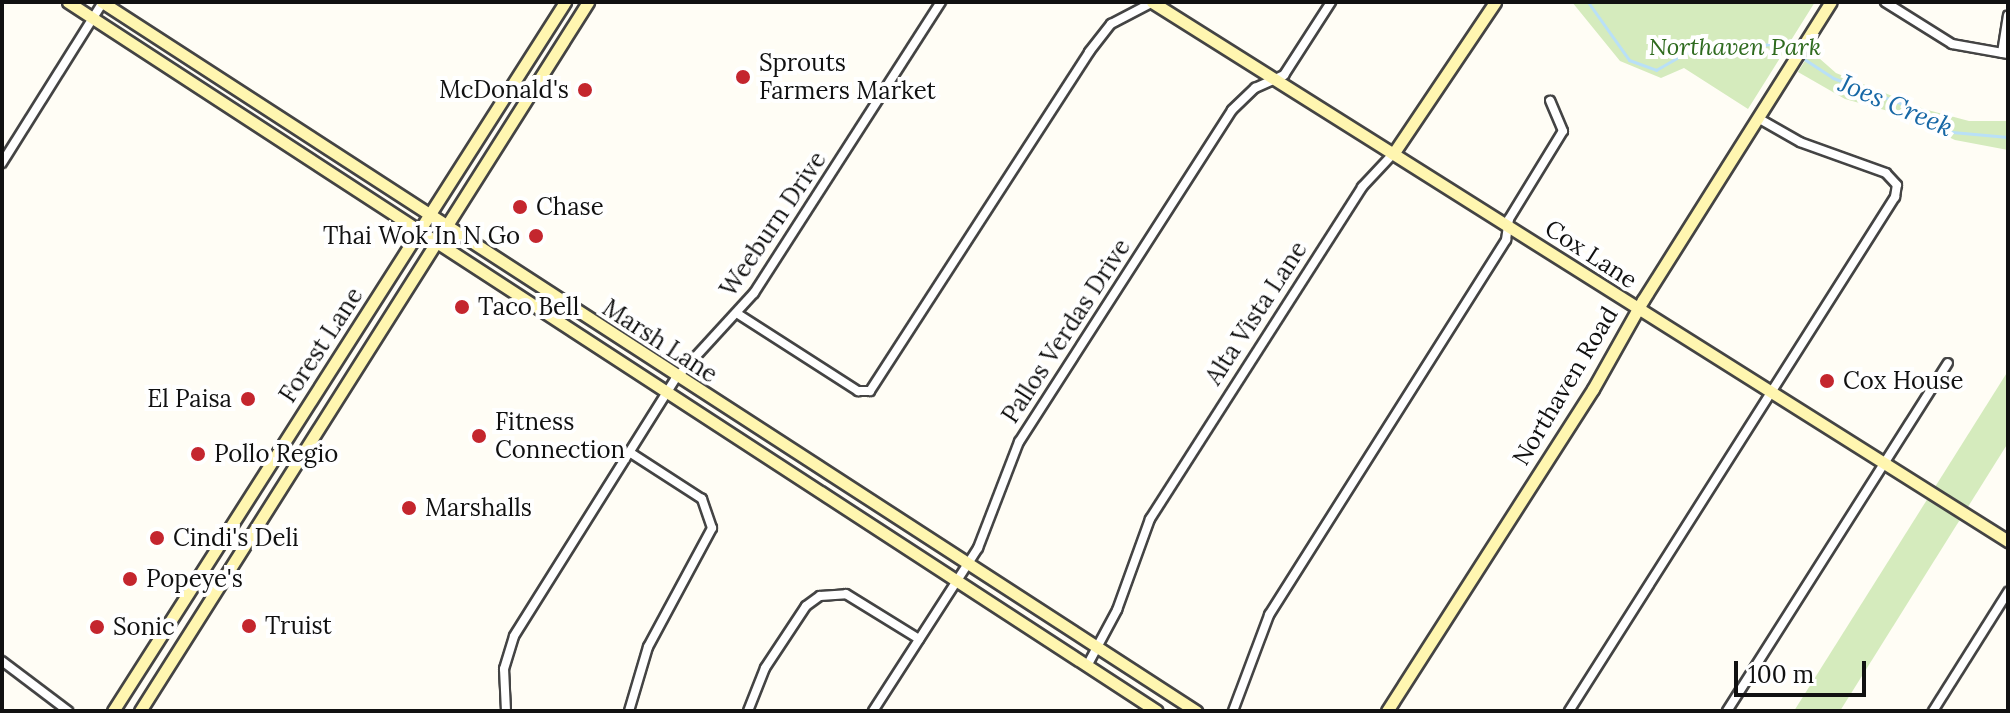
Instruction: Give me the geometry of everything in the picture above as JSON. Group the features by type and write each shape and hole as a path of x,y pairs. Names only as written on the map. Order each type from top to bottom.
{"main road":[{"name":"Marsh Lane","path":"68,2 667,395 1157,711"},
{"name":"Marsh Lane","path":"103,2 676,378 1196,711"},
{"name":"Forest Lane","path":"113,711 565,2"},
{"name":"Forest Lane","path":"140,711 588,2"},
{"name":"Cox Lane","path":"1152,2 2008,541"},
{"name":"Alta Vista Lane","path":"1393,154 1495,2"},
{"name":"Northaven Road","path":"1387,711 1593,389 1637,309 1831,2"},
{"path":"174,72 184,56"},
{"path":"513,84 529,95"},
{"path":"294,151 305,134"},
{"path":"549,317 557,300"},
{"path":"336,361 355,374"},
{"path":"234,521 254,533"},
{"path":"169,623 188,636"}],"street":[{"path":"2,163 103,2"},
{"name":"Weeburn Drive","path":"506,711 504,669 514,636 676,378 738,314 941,2"},
{"path":"738,314 858,391 870,391 1101,36 1123,15 1152,2"},
{"name":"Pallos Verdas Drive","path":"873,711 966,566 990,521 1019,442 1232,110 1255,88 1286,73 1331,2"},
{"path":"1885,2 1952,44 2005,54 2008,15"},
{"path":"1233,711 1269,615 1506,240 1508,227 1563,131 1550,101"},
{"path":"1569,711 1897,191 1886,173 1800,142 1758,118"},
{"name":"Alta Vista Lane","path":"1087,666 1150,519 1362,187 1393,154"},
{"path":"1727,711 1948,363"},
{"path":"629,711 648,647 703,553 712,528 702,499 631,453"},
{"path":"1933,711 2008,592"},
{"path":"748,711 765,668 806,606 820,596 846,594 919,639"},
{"path":"2,661 68,711"}],"green space":[{"name":"Northaven Park","path":"1572,2 1815,2 1748,109 1684,68 1661,78 1620,61"},
{"path":"1811,51 1836,73 1924,109 1969,121 2008,121 2008,150 1955,140 1899,114 1845,99 1798,72"},
{"path":"2008,371 2008,443 1840,711 1794,711"}],"waterway":[{"name":"Joes Creek","path":"1588,2 1629,60 1656,70 1685,53 1772,44 1794,54"},
{"name":"Joes Creek","path":"1801,57 1833,78 1916,109 1952,132 2008,137"}],"place":[{"name":"Sprouts Farmers Market","path":"743,77"},
{"name":"McDonald's","path":"585,90"},
{"name":"Chase","path":"520,207"},
{"name":"Thai Wok In N Go","path":"536,236"},
{"name":"Taco Bell","path":"462,307"},
{"name":"Cox House","path":"1827,381"},
{"name":"El Paisa","path":"248,399"},
{"name":"Fitness Connection","path":"479,436"},
{"name":"Pollo Regio","path":"198,454"},
{"name":"Marshalls","path":"409,508"},
{"name":"Cindi's Deli","path":"157,538"},
{"name":"Popeye's","path":"130,579"},
{"name":"Truist","path":"249,626"},
{"name":"Sonic","path":"97,627"}]}
